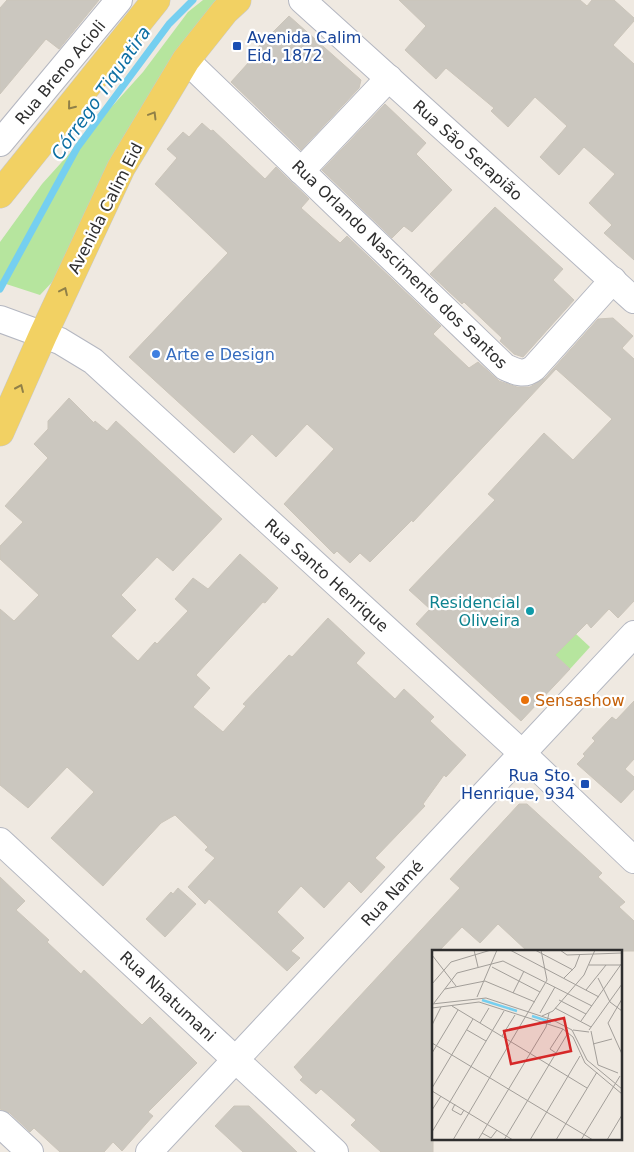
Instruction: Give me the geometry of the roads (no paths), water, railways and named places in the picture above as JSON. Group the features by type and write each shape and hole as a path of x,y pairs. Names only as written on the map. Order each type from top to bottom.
{"main road":[{"path":"0,194 156,0"},
{"name":"Avenida Calim Eid","path":"0,432 22,327 186,60 237,0"}],"street":[{"name":"Rua Breno Acioli","path":"0,143 119,0"},
{"name":"Rua São Serapião","path":"302,0 634,300"},
{"name":"Rua Orlando Nascimento dos Santos","path":"186,60 505,367 517,373 528,373 613,280"},
{"path":"301,171 389,78"},
{"name":"Rua Santo Henrique","path":"22,327 67,345 93,360 522,753 634,860"},
{"name":"Rua Namé","path":"149,1152 634,634"},
{"name":"Rua Nhatumani","path":"0,841 335,1152"},
{"path":"0,1124 30,1152"}],"waterway":[{"name":"Córrego Tiquatira","path":"0,289 77,148 169,24 193,0"}],"place":[{"name":"Avenida Calim Eid, 1872","path":"237,46"},
{"name":"Arte e Design","path":"156,354"},
{"name":"Residencial Oliveira","path":"530,611"},
{"name":"Sensashow","path":"525,700"},
{"name":"Rua Sto. Henrique, 934","path":"585,784"}]}
